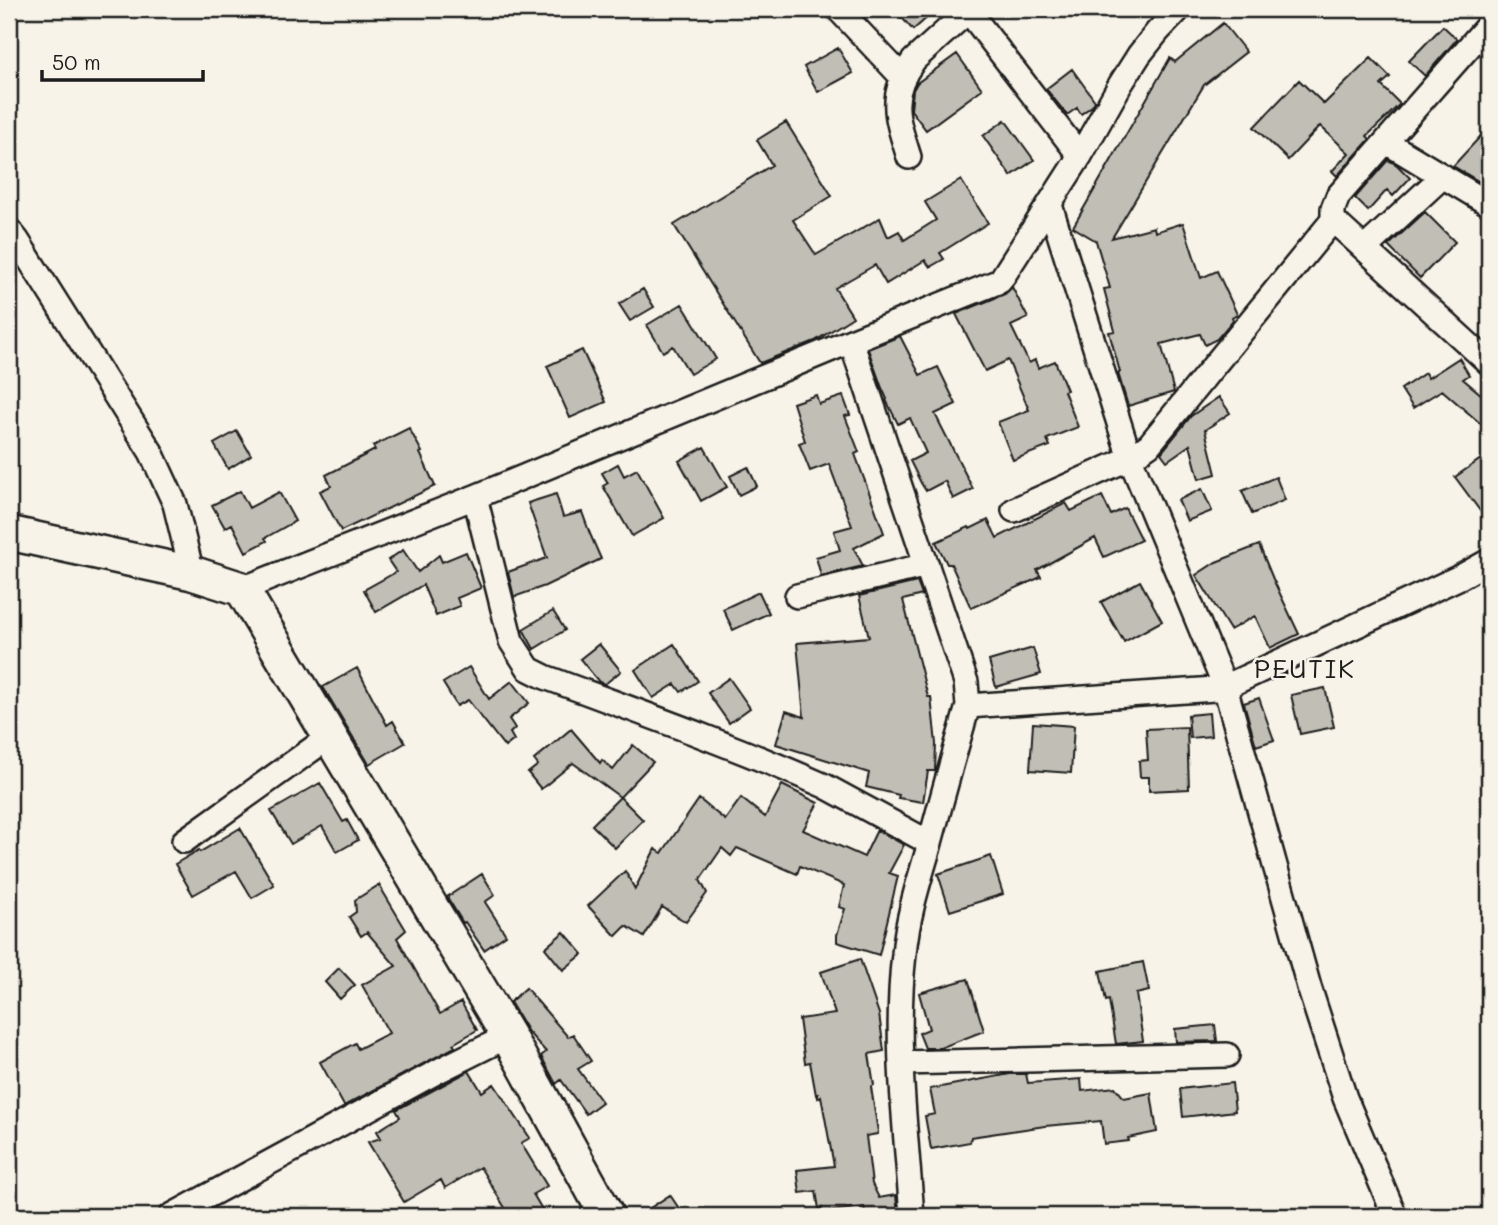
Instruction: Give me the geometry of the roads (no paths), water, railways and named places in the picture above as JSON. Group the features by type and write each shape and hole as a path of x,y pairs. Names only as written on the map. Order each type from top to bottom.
{"street":[{"path":"838,9 904,78"},
{"path":"9,533 192,573 242,589 474,497 1000,281 1080,156 1139,55 1179,9"},
{"path":"909,158 897,118 899,89 914,60 967,10 1080,156"},
{"path":"1014,510 1130,458 1149,445 1333,219 1338,195 1489,24"},
{"path":"1386,142 1489,204"},
{"path":"1365,248 1443,176"},
{"path":"1049,205 1130,458 1225,687 1309,987 1340,1086 1395,1216"},
{"path":"1333,219 1489,363"},
{"path":"9,230 151,452 175,504 192,573"},
{"path":"851,341 966,682 968,706 910,918 904,952 901,981 901,1063 912,1216"},
{"path":"474,497 511,642 529,669 809,779 930,843"},
{"path":"968,706 1225,687 1489,561"},
{"path":"797,596 927,565"},
{"path":"242,589 508,1036 607,1216"},
{"path":"184,841 330,737"},
{"path":"171,1216 508,1036"},
{"path":"901,1063 1227,1055"}],"district":[{"name":"PEUTIK","path":"1305,669"}]}
